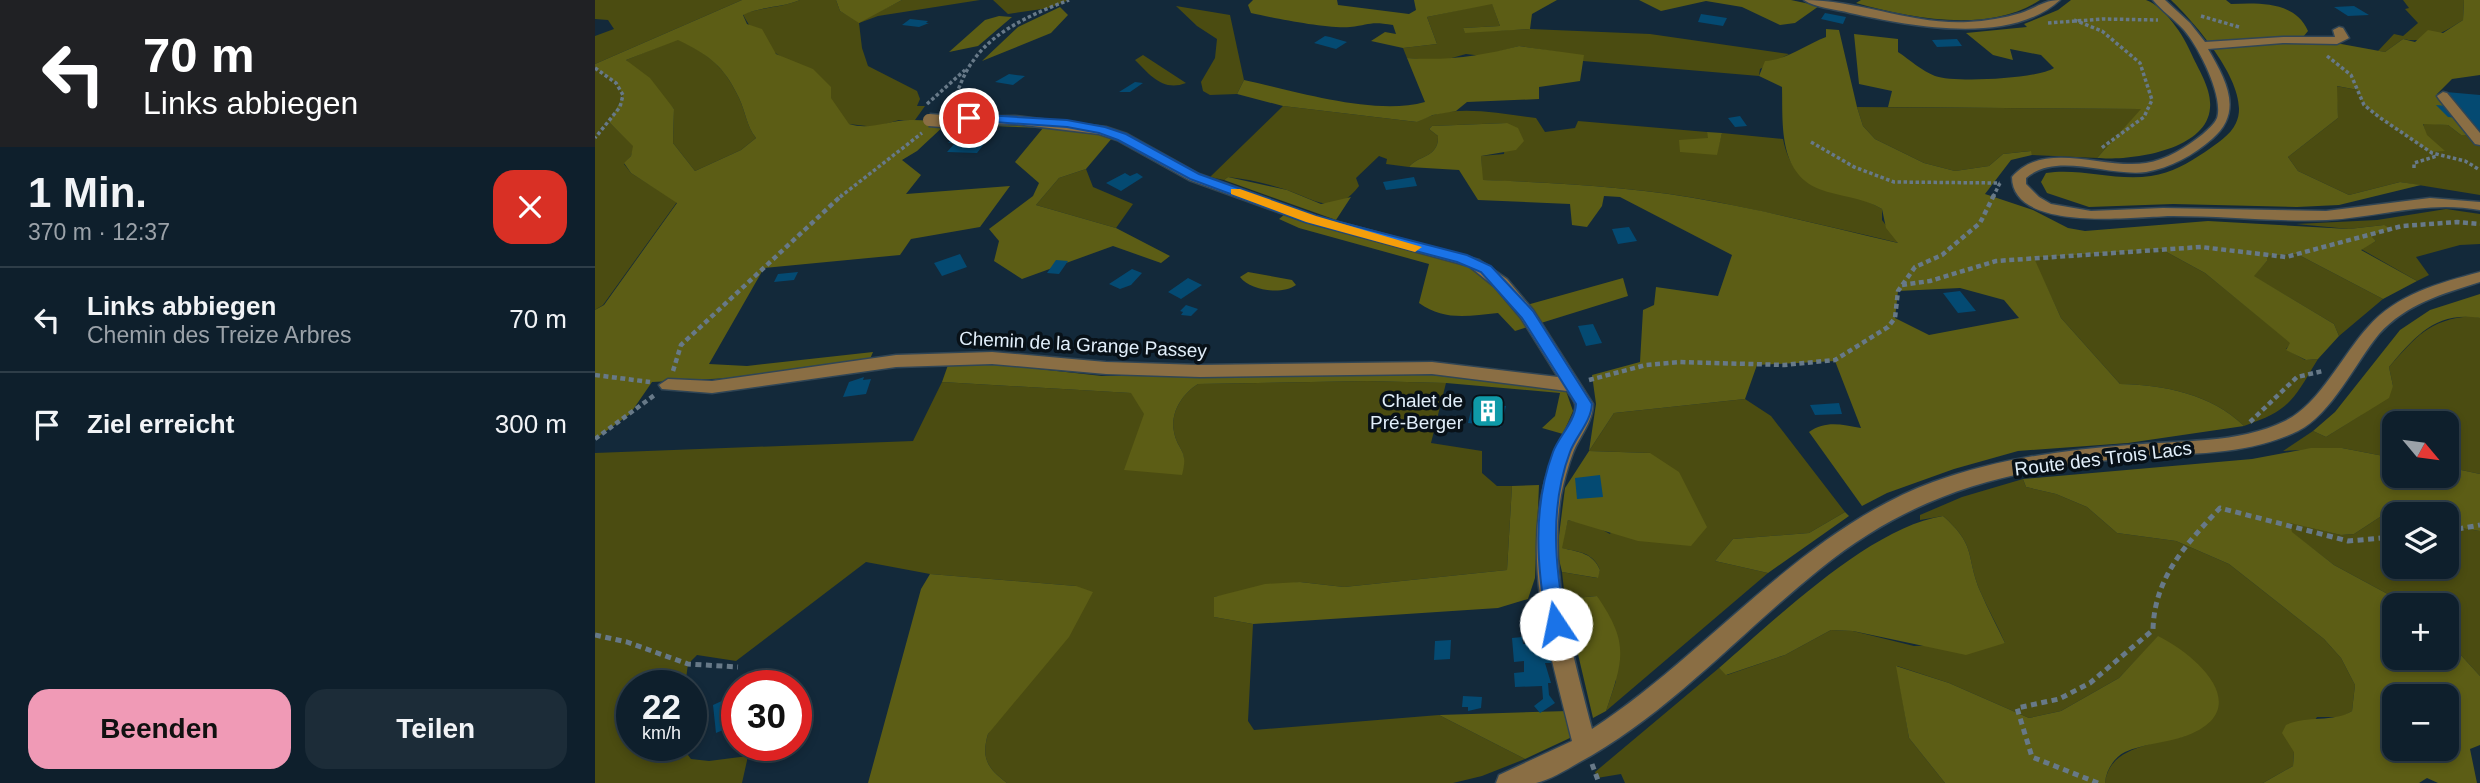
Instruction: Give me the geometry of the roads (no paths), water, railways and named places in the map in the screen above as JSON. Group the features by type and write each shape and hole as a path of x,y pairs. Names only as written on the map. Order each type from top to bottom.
{"street":[{"path":"1809,0 1913,22 1959,25 2015,19 2033,14 2055,0"},
{"path":"2160,1 2185,24 2201,46 2224,100 2224,117 2218,127 2180,154 2157,165 2123,169 2036,164 2021,173 2019,184 2042,205 2085,216 2158,212 2312,216 2440,201 2480,206"},
{"path":"2201,46 2283,40 2337,41 2343,38 2339,30"},
{"path":"2443,96 2480,141"},
{"path":"936,120 1015,120 1101,130 1130,141 1194,177 1311,219 1474,263 1501,283 1527,314 1580,395 1584,412 1562,451 1551,489 1547,525 1548,578 1585,747"},
{"name":"Route des Trois Lacs","path":"1508,783 1585,747 1671,683 1792,579 1869,523 1900,505 1948,486 2014,467 2050,461 2237,443 2273,435 2294,425 2314,409 2374,330 2397,309 2427,293 2480,277"},
{"name":"Chemin de la Grange Passey","path":"668,385 712,387 896,361 992,358 1106,368 1173,370 1433,368 1571,385"}],"place":[{"name":"Chalet de Pré-Berger","path":"1488,411"}]}
